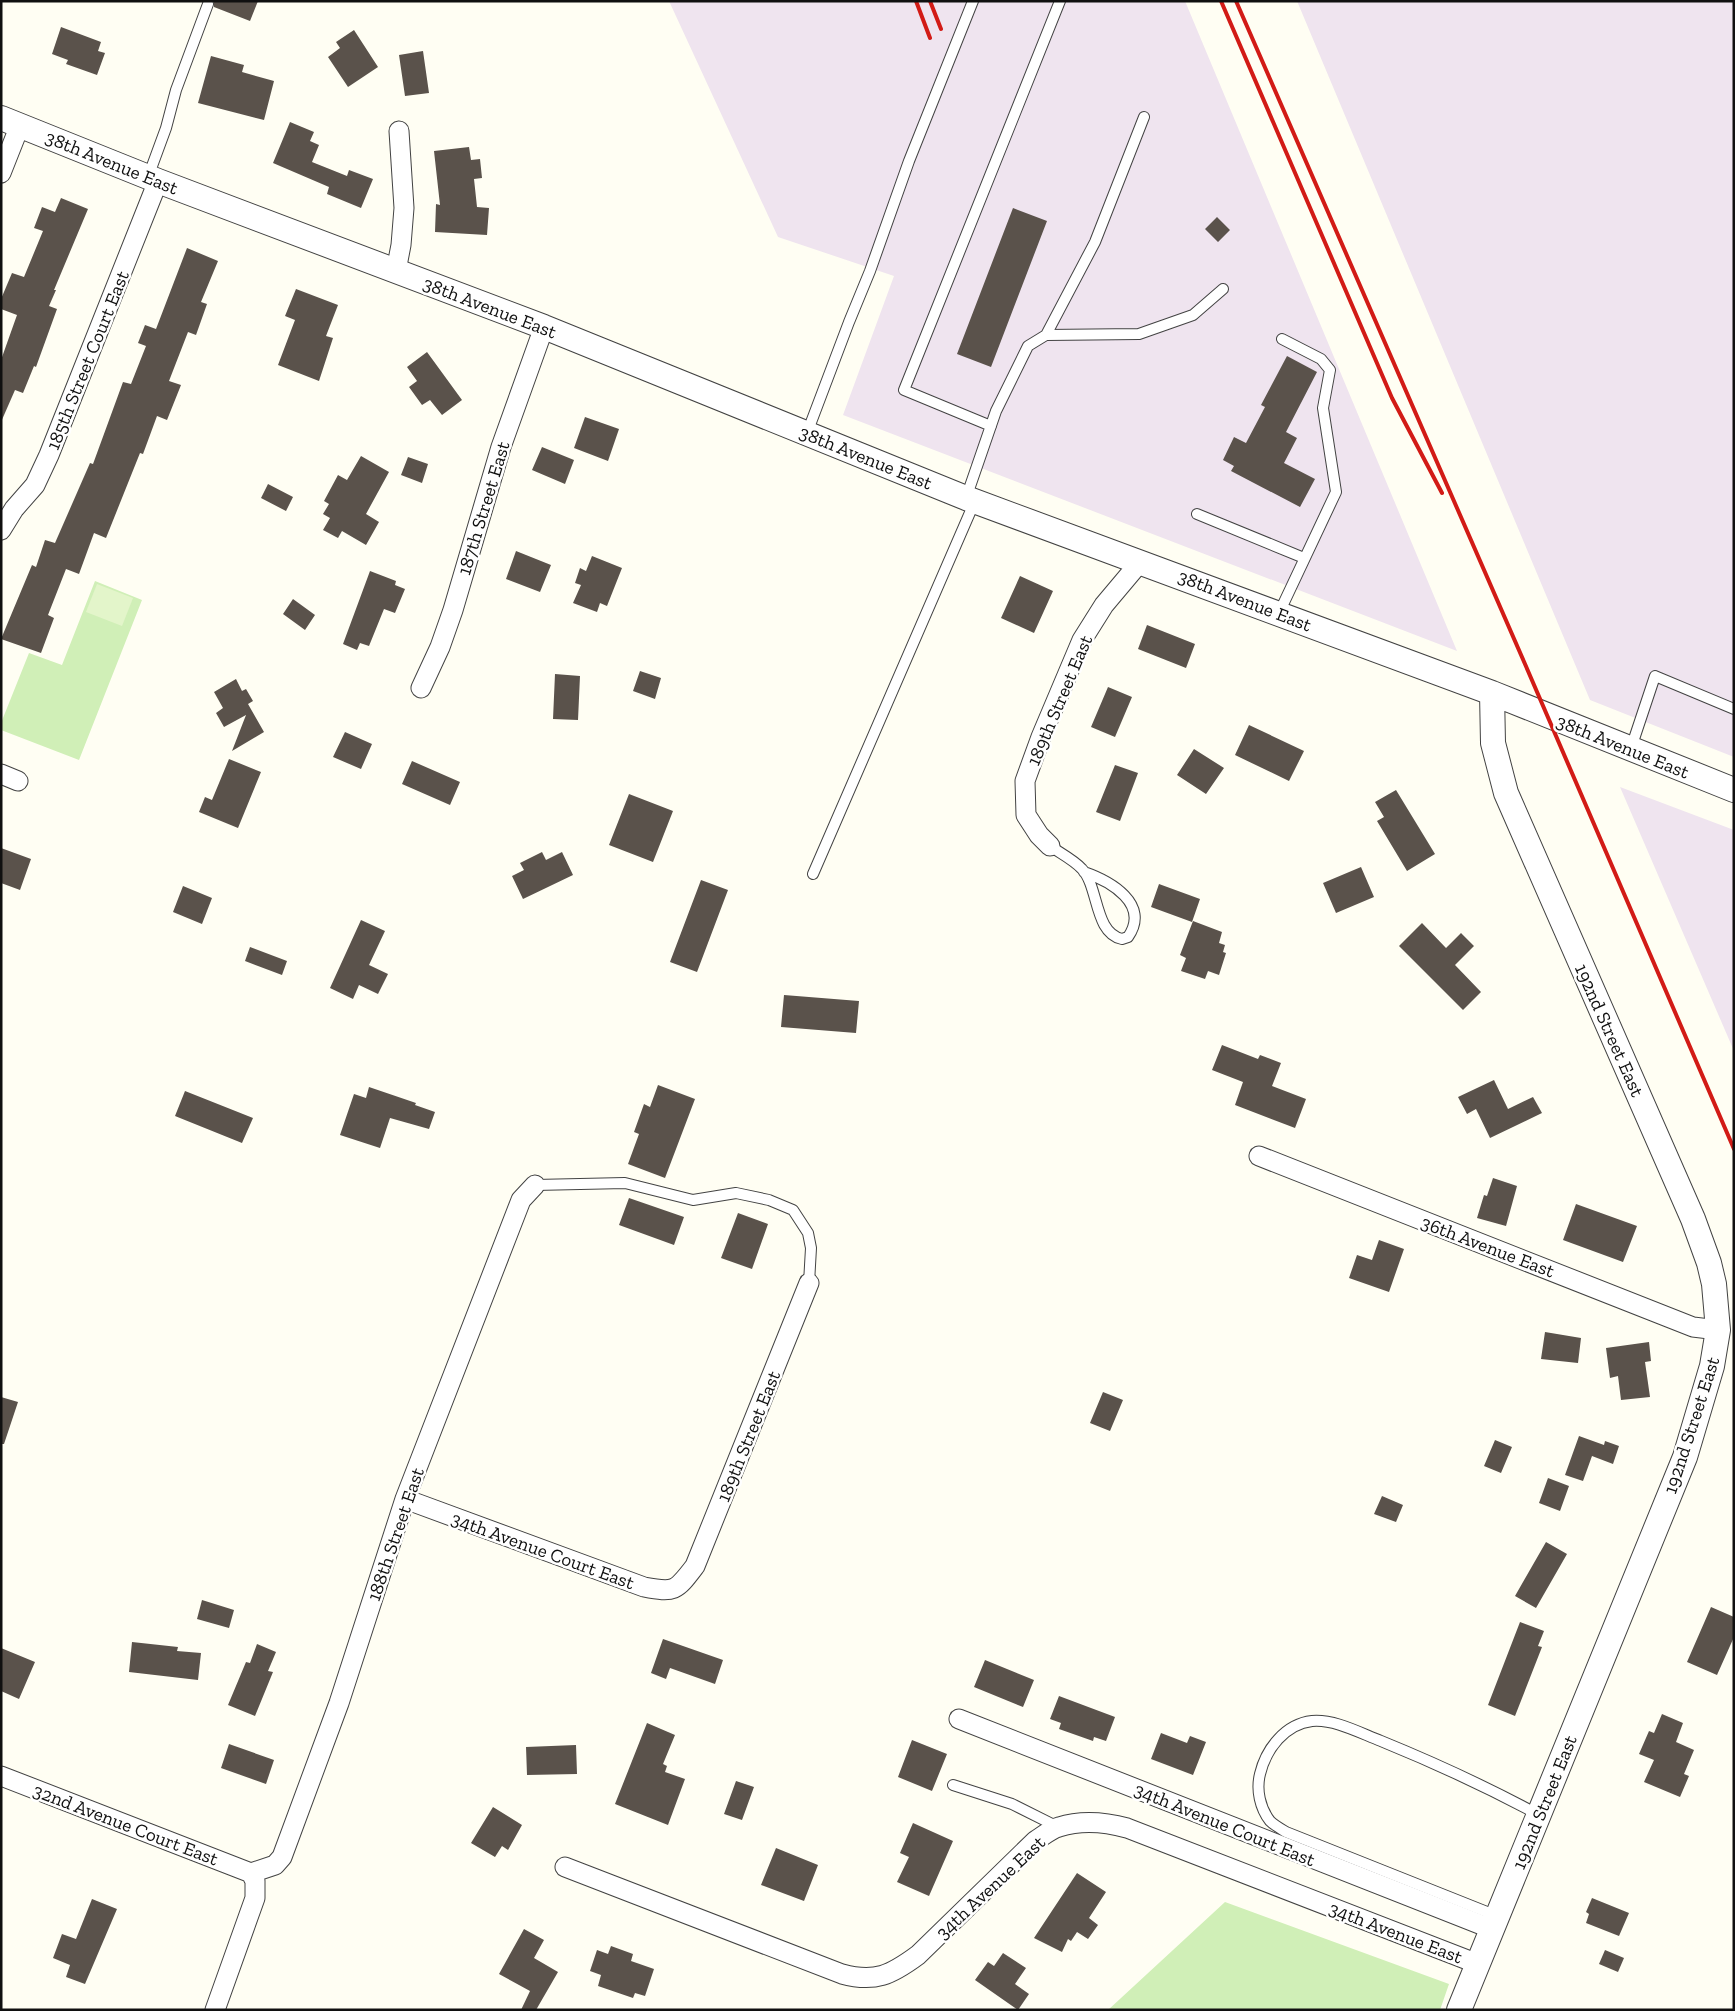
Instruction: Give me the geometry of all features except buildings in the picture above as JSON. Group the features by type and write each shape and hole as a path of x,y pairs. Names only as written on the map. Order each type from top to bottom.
{"street":[{"name":"38th Avenue East","path":"11,121 153,179 544,327 971,499 1141,561 1492,694 1734,790"},
{"path":"1,173 11,121"},
{"path":"396,271 401,245 404,208 399,131"},
{"name":"185th Street Court East","path":"1,530 14,509 35,485 49,455 153,179"},
{"name":"187th Street East","path":"421,688 440,647 453,610 501,447 544,327"},
{"name":"189th Street East","path":"1050,846 1039,835 1026,815 1025,782 1041,737 1082,640 1104,605 1141,561"},
{"name":"192nd Street East","path":"1460,2010 1685,1457 1707,1385 1718,1330 1714,1284 1693,1219 1506,793 1493,743 1492,694"},
{"name":"36th Avenue East","path":"1259,1156 1693,1327 1718,1330"},
{"name":"188th Street East","path":"252,1873 275,1865 282,1857 339,1703 405,1499 521,1200 535,1185"},
{"name":"189th Street East","path":"681,1585 695,1566 809,1283"},
{"name":"34th Avenue Court East","path":"405,1499 644,1587 669,1590 681,1585"},
{"name":"34th Avenue Court East","path":"959,1719 1495,1923"},
{"name":"32nd Avenue Court East","path":"1,1776 252,1873"},
{"name":"34th Avenue East","path":"565,1867 842,1974 858,1978 872,1978 896,1970 918,1955 1035,1841 1058,1827 1085,1823 1110,1824 1127,1828 1478,1964"},
{"path":"215,2010 255,1898 255,1881 252,1873"}],"lane":[{"path":"806,433 870,271 909,161 973,1"},
{"path":"991,426 904,390 1060,1"},
{"path":"153,179 176,90 208,4"},
{"path":"812,874 971,499 991,426 1028,346 1046,335 1095,242 1144,117"},
{"path":"1046,335 1139,334 1193,314 1223,289"},
{"path":"1279,613 1336,492 1323,408 1330,370 1321,359 1282,339"},
{"path":"1197,514 1304,558"},
{"path":"1630,749 1655,676 1734,709"},
{"path":"1050,846 1084,872 1100,877 1127,897 1132,904 1134,914 1134,925 1128,937 1117,938 1104,924 1084,872"},
{"path":"535,1185 625,1183 692,1200 736,1194 769,1200 793,1210 808,1233 811,1248 809,1283"},
{"path":"1495,1923 1286,1832 1271,1822 1263,1808 1259,1787 1263,1763 1273,1746 1285,1732 1307,1722 1330,1723 1348,1728 1446,1768 1539,1815"},
{"path":"954,1785 1012,1804 1058,1827"}],"shaded area":[{"path":"669,1 1185,1 1457,651 843,415 894,276 778,237"},
{"path":"1297,1 1734,1 1734,757 1590,700"},
{"path":"1620,787 1734,830 1734,1051"}],"green space":[{"path":"95,581 142,600 79,760 1,730 1,723 29,653 62,665"},
{"path":"97,584 133,598 122,626 86,612"},
{"path":"1225,1902 1449,1984 1440,2010 1108,2010"}],"railway":[{"path":"916,1 930,38"},
{"path":"930,1 941,29"},
{"path":"1221,1 1392,398 1442,493"},
{"path":"1236,1 1734,1149"}]}
